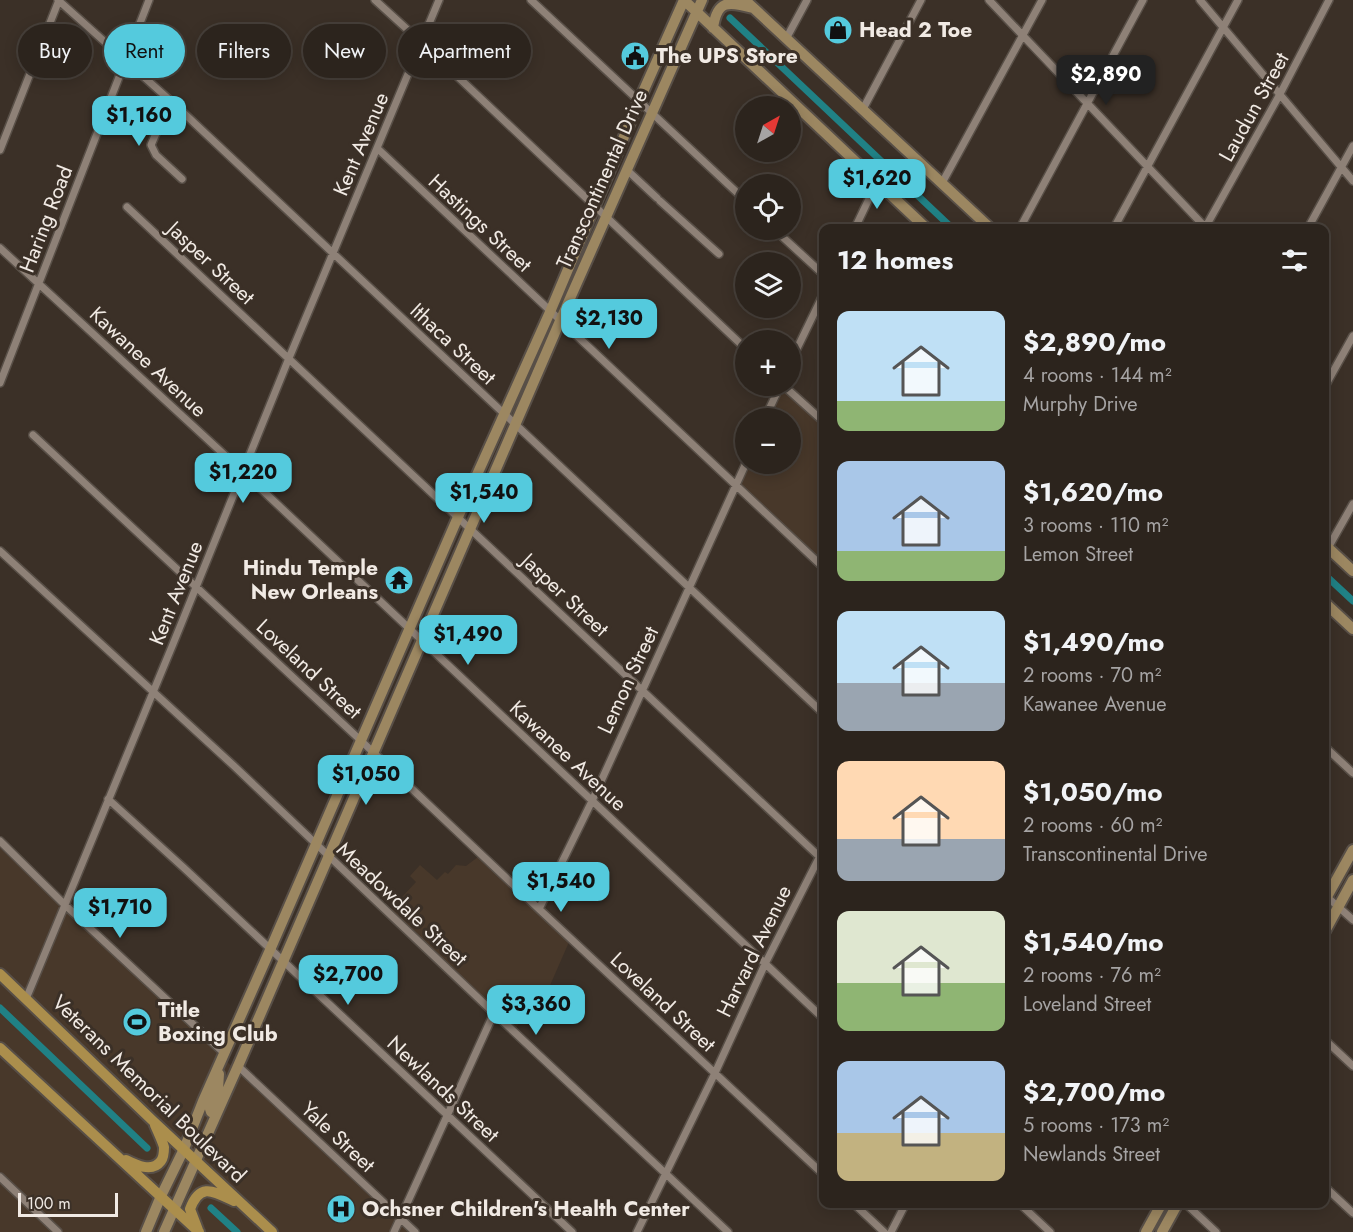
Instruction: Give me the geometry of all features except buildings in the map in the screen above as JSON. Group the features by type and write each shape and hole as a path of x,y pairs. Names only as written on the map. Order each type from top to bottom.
{"main road":[{"name":"Veterans Memorial Boulevard","path":"0,974 272,1232"},
{"path":"0,983 26,999"},
{"path":"2,1054 199,1232"},
{"path":"115,1155 138,1166 151,1168 156,1166 164,1153 153,1121"},
{"path":"199,1232 190,1209 194,1199 200,1193 215,1192 242,1204"}],"street":[{"name":"Ithaca Street","path":"58,0 104,42"},
{"path":"0,150 58,0"},
{"name":"Haring Road","path":"140,24 149,0"},
{"path":"375,0 401,24"},
{"name":"Kent Avenue","path":"429,24 439,0"},
{"path":"531,0 735,191"},
{"path":"684,0 922,224"},
{"name":"Transcontinental Drive","path":"146,1232 550,312 684,0"},
{"name":"Transcontinental Drive","path":"164,1232 702,0"},
{"path":"787,37 807,0"},
{"path":"864,109 921,0"},
{"path":"989,0 1201,224"},
{"path":"942,183 1042,0"},
{"path":"1022,224 1143,0"},
{"path":"1200,0 1353,180"},
{"path":"1116,224 1238,0"},
{"name":"Laudun Street","path":"1207,224 1280,94 1329,0"},
{"path":"713,27 719,6 726,3 750,4 986,224"},
{"path":"656,63 655,83 663,88"},
{"name":"Haring Road","path":"0,383 118,78"},
{"name":"Ithaca Street","path":"144,78 819,709"},
{"name":"Kent Avenue","path":"26,999 407,78"},
{"path":"459,78 735,339"},
{"path":"173,103 151,145 156,154 182,179"},
{"path":"1310,224 1353,146"},
{"name":"Hastings Street","path":"378,149 819,563"},
{"path":"627,170 718,254"},
{"path":"857,224 877,182"},
{"name":"Jasper Street","path":"127,207 819,857"},
{"path":"787,240 819,270"},
{"name":"Kawanee Avenue","path":"0,248 243,472 819,1014"},
{"path":"801,340 819,303"},
{"path":"1329,379 1353,336"},
{"path":"794,396 819,418"},
{"name":"Loveland Street","path":"33,435 819,1170"},
{"name":"Lemon Street","path":"539,909 592,801 741,474"},
{"path":"1329,541 1353,504"},
{"path":"1329,549 1353,571"},
{"name":"Meadowdale Street","path":"0,551 234,766 728,1232"},
{"path":"1329,607 1353,629"},
{"path":"1329,751 1353,773"},
{"name":"Newlands Street","path":"108,799 572,1232"},
{"path":"0,841 224,1053"},
{"path":"1329,891 1353,850"},
{"name":"Harvard Avenue","path":"637,1232 715,1073 765,964 819,863"},
{"path":"1329,924 1353,880"},
{"path":"1329,901 1353,920"},
{"path":"394,1232 494,1013"},
{"path":"1329,1044 1353,1066"},
{"path":"216,1115 210,1109 218,1089 220,1065"},
{"name":"Yale Street","path":"238,1065 415,1232"},
{"path":"0,1177 58,1232"},
{"path":"1329,1191 1353,1213"},
{"path":"858,1208 884,1232"},
{"path":"891,1232 903,1208"},
{"path":"1024,1208 1050,1232"},
{"path":"1146,1232 1159,1208"},
{"path":"1162,1232 1175,1208"},
{"path":"1190,1208 1216,1232"}],"shaded area":[{"path":"778,396 790,396 819,423 819,559 739,483 743,474 801,474 801,408 773,408"},
{"path":"0,848 408,1232 0,1232"},
{"path":"478,857 569,942 548,990 554,997 548,1010 528,1002 516,1029 390,910 416,882 410,876 420,865 437,880 445,872 448,874 456,865 466,866"}],"waterway":[{"path":"730,18 948,224"},
{"path":"1329,579 1353,601"},
{"path":"0,1008 147,1148"},
{"path":"211,1208 237,1232"}],"place":[{"name":"Head 2 Toe","path":"838,30"},
{"name":"The UPS Store","path":"635,56"},
{"name":"Hindu Temple New Orleans","path":"399,580"},
{"name":"Title Boxing Club","path":"137,1022"},
{"name":"Ochsner Children's Health Center","path":"341,1209"}]}
